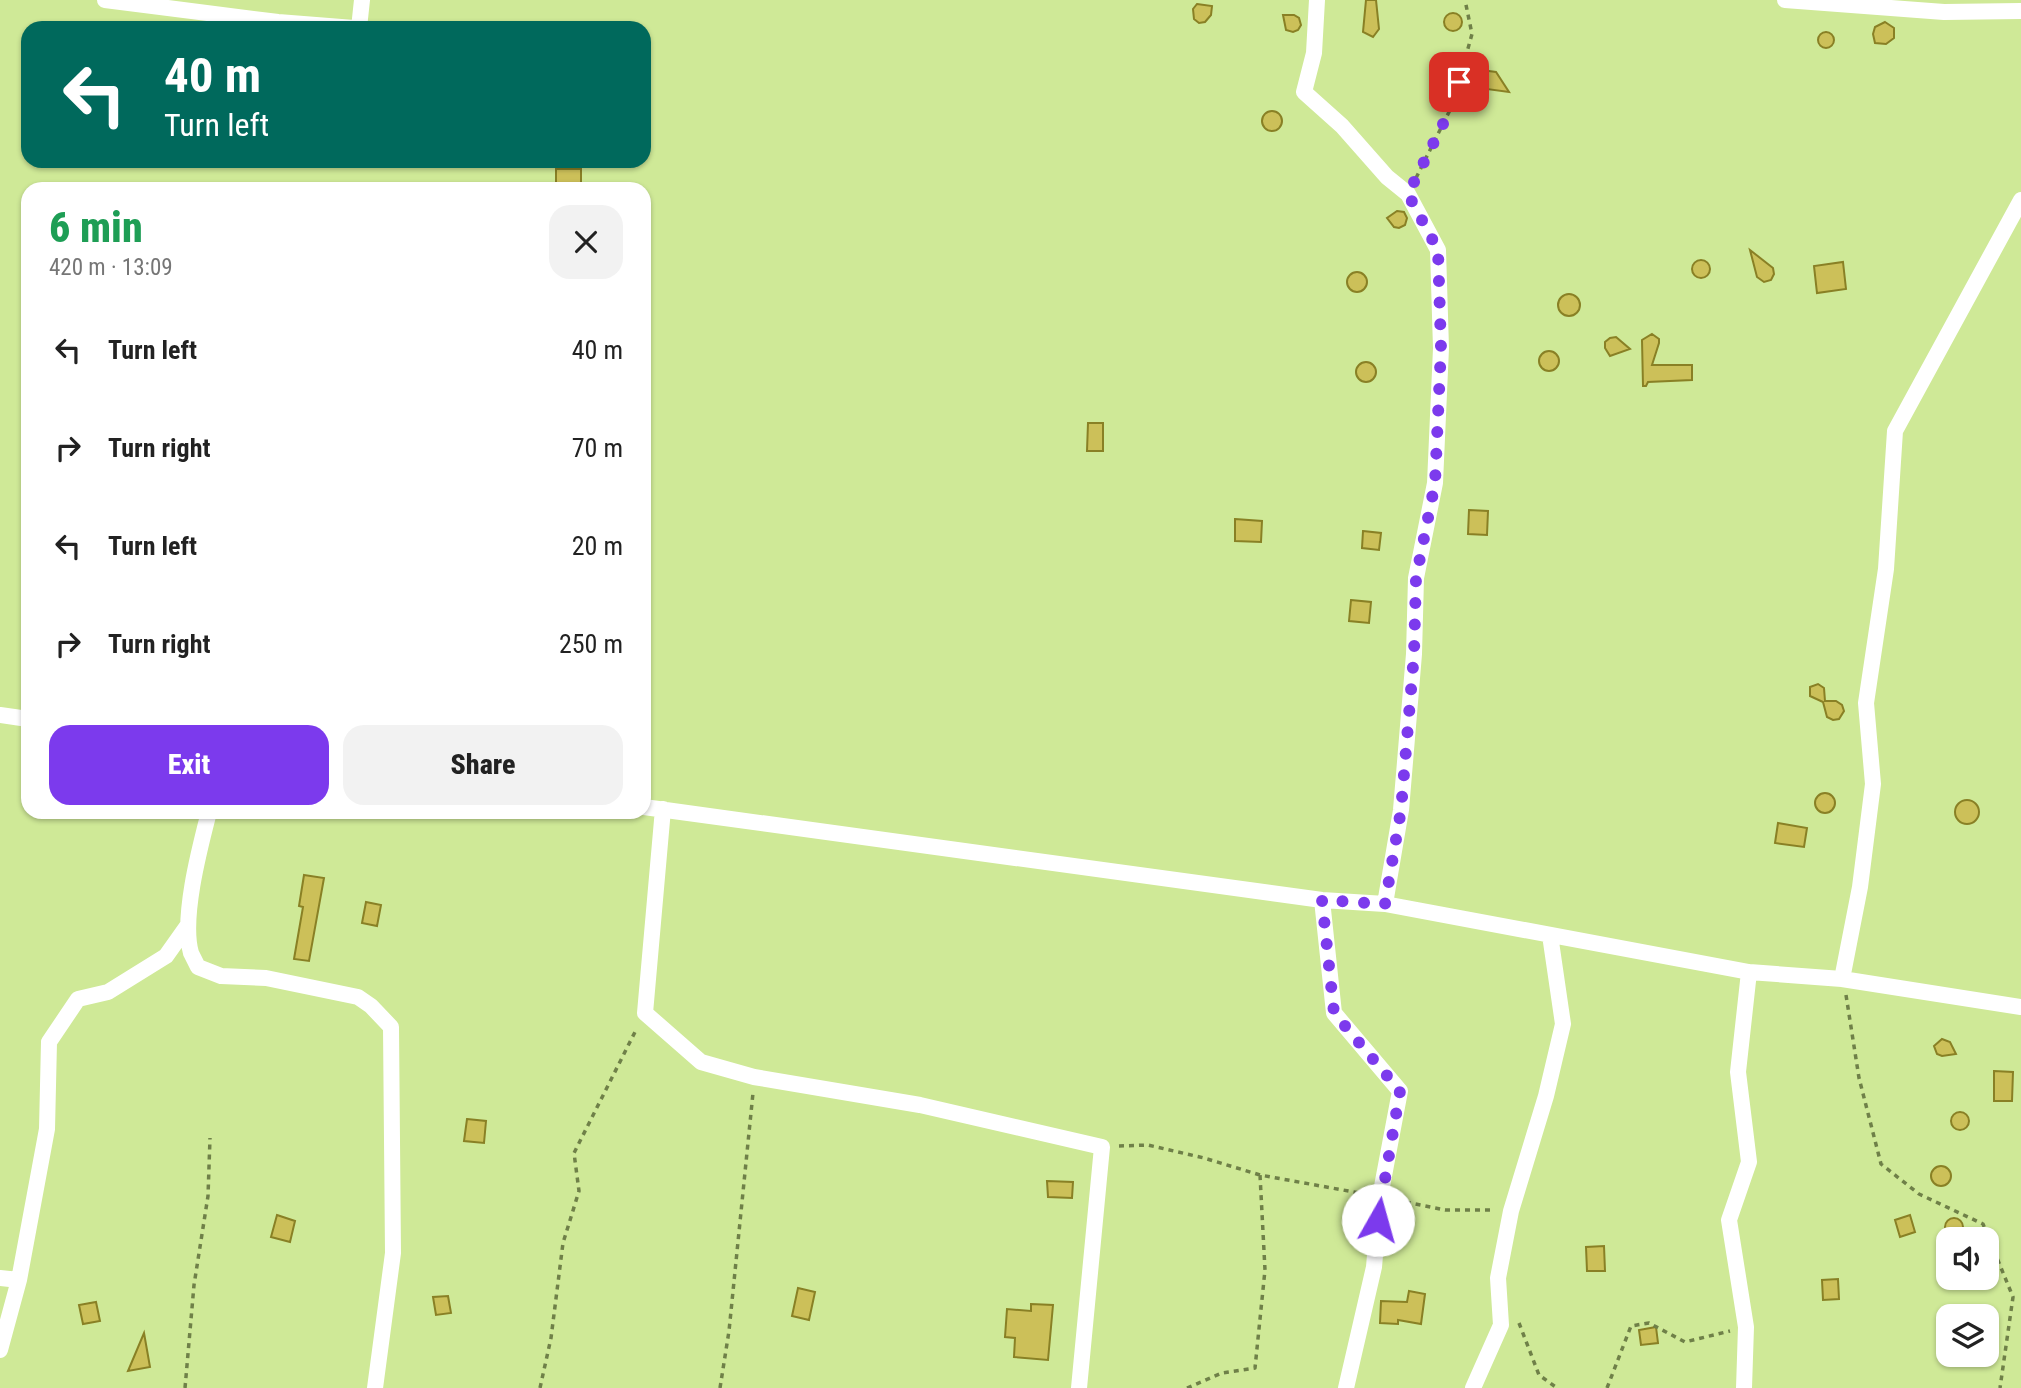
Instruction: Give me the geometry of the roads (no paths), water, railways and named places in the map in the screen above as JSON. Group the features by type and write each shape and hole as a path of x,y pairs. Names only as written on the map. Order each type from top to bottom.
{"street":[{"path":"105,0 270,21"},
{"path":"358,21 362,0"},
{"path":"1317,0 1314,53 1304,92 1342,126 1387,177 1408,194 1438,250 1441,348 1435,483 1416,578 1414,654 1401,810 1385,904"},
{"path":"1785,0 1944,12 2021,11"},
{"path":"1842,979 1860,887 1872,784 1866,703 1886,569 1895,431 2021,200"},
{"path":"0,715 21,718"},
{"path":"651,808 1322,900 1385,904 1749,972 1842,979 2021,1007"},
{"path":"663,809 645,1013 701,1062 754,1076 920,1105 1102,1147 1079,1388"},
{"path":"207,819 198,856 188,925 191,952 198,967 221,976 266,978 358,997 391,1027 393,1253 375,1388"},
{"path":"1322,900 1334,1013 1400,1091 1380,1197 1374,1267 1346,1388"},
{"path":"0,1350 19,1280 47,1129 49,1042 78,999 108,992 166,956 188,925"},
{"path":"1473,1388 1501,1325 1498,1278 1511,1211 1546,1096 1563,1024 1550,935"},
{"path":"1744,1388 1745,1327 1729,1220 1749,1162 1738,1072 1749,972"},
{"path":"0,1278 19,1280"}]}
